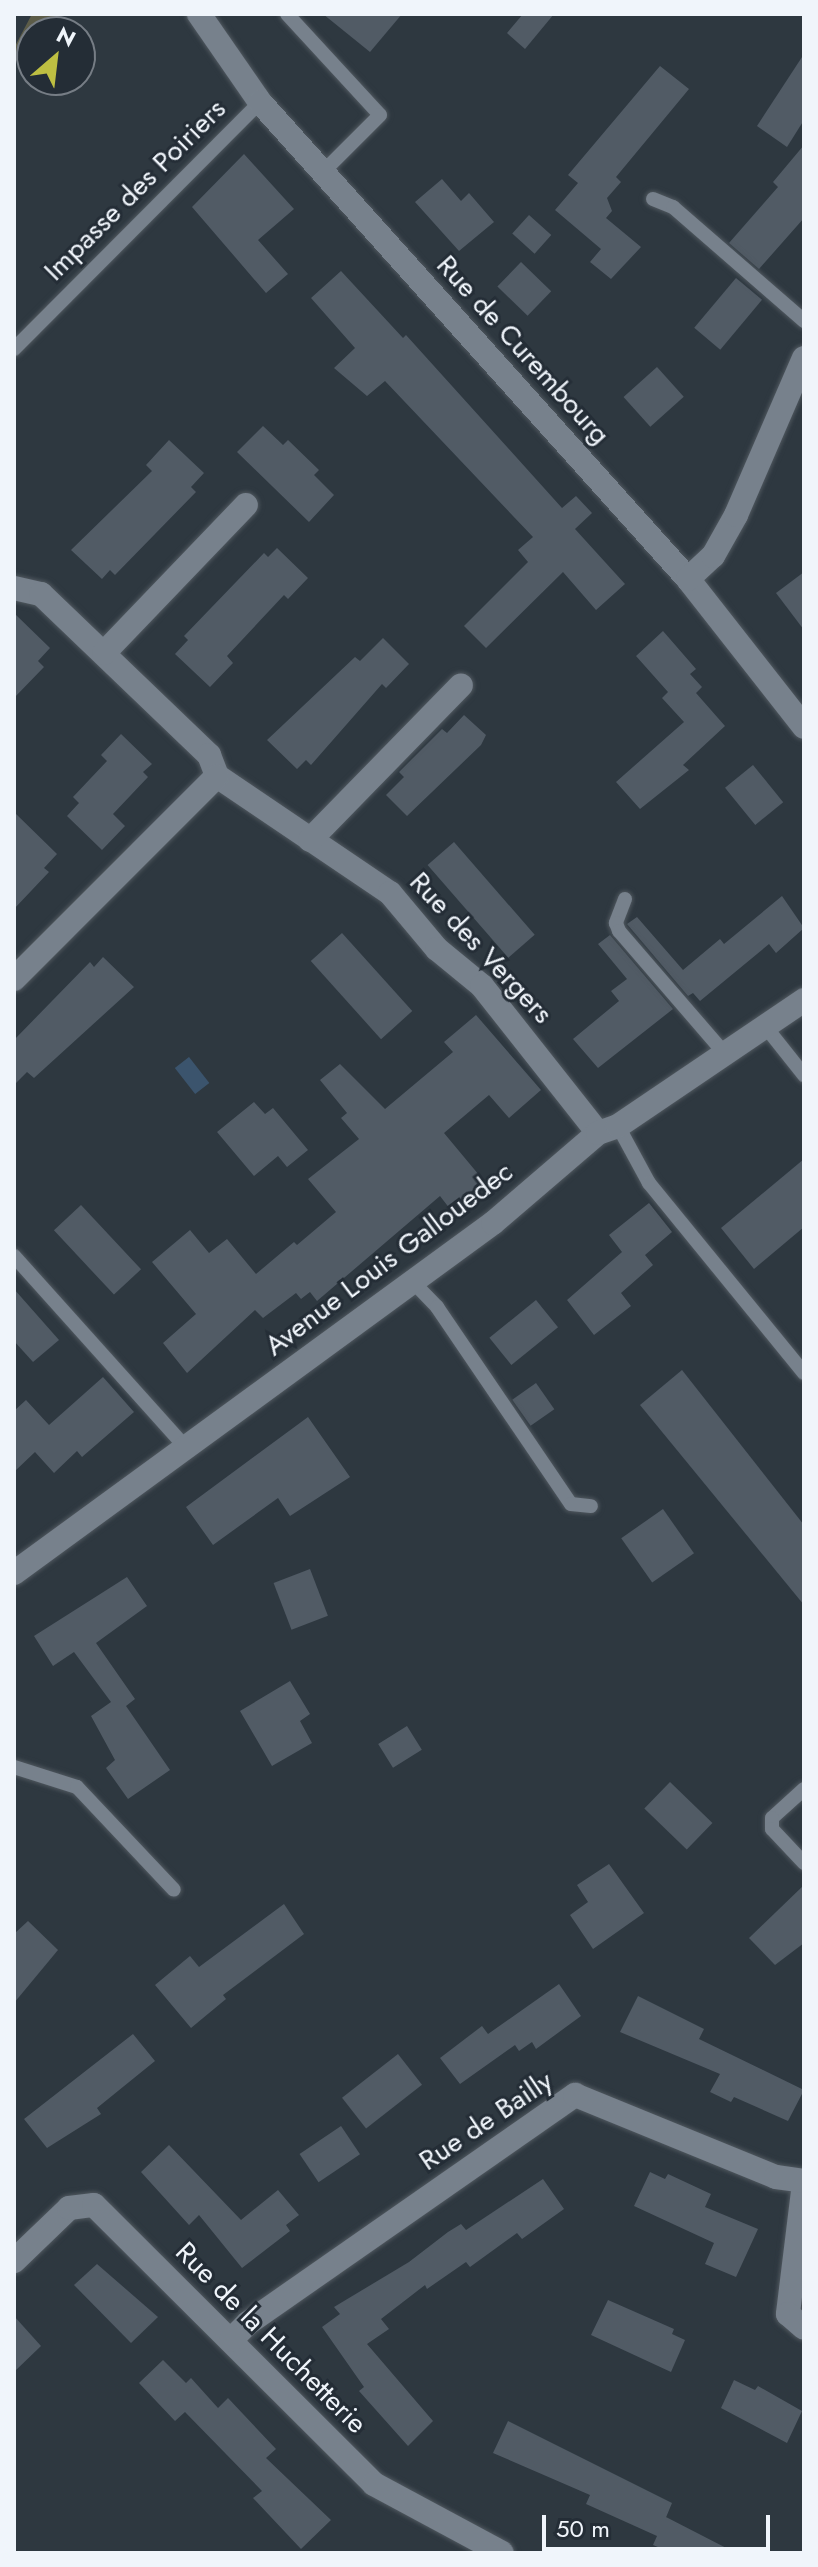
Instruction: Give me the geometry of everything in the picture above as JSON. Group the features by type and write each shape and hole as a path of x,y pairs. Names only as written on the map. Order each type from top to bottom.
{"street":[{"name":"Rue de Curembourg","path":"199,14 260,102 688,579 804,727"},
{"path":"688,579 713,556 736,515 804,358"},
{"path":"104,653 246,505"},
{"name":"Rue des Vergers","path":"14,588 41,594 209,755 217,776 390,893 437,949 482,986 608,1129"},
{"path":"310,840 461,685"},
{"path":"14,979 217,776"},
{"name":"Avenue Louis Gallouedec","path":"14,1573 413,1282 608,1129 804,1000"},
{"name":"Rue de Bailly","path":"231,2340 248,2323 575,2095 776,2177 804,2182"},
{"path":"804,2182 788,2303 788,2314 804,2328"},
{"name":"Rue de la Huchetterie","path":"14,2261 69,2208 94,2205 374,2484 502,2553"}],"lane":[{"path":"287,14 380,115 323,172"},
{"name":"Impasse des Poiriers","path":"14,349 260,102"},
{"path":"653,199 673,207 804,321"},
{"path":"625,899 616,923 619,931 725,1054"},
{"path":"765,1026 804,1075"},
{"path":"608,1129 804,1373"},
{"path":"14,1256 186,1448"},
{"path":"413,1282 437,1307 571,1504 591,1506"},
{"path":"14,1767 77,1787 174,1890"},
{"path":"804,1789 772,1818 772,1829 804,1863"}],"green space":[{"path":"32,14 61,14 59,16"}],"water":[{"path":"189,1057 209,1083 195,1094 175,1068"}],"building":[{"path":"323,14 402,14 370,52"},
{"path":"523,14 554,14 525,49 507,33"},
{"path":"804,54 804,120 787,147 757,126"},
{"path":"660,66 689,89 616,177 621,182 607,198 612,211 606,218 641,247 611,279 590,262 601,249 555,210 578,183 568,175"},
{"path":"804,145 804,218 759,269 729,243 778,187 773,182"},
{"path":"244,154 294,209 258,240 288,274 266,293 192,207"},
{"path":"442,179 461,201 469,193 494,222 459,251 415,202"},
{"path":"529,215 551,235 535,254 512,234"},
{"path":"521,262 551,291 528,316 497,286"},
{"path":"341,271 403,338 406,335 562,508 576,496 592,513 575,529 625,584 596,610 563,572 486,648 464,626 528,562 518,550 533,537 385,381 367,396 334,368 355,348 311,298"},
{"path":"736,278 762,300 720,350 694,328"},
{"path":"657,367 684,397 650,427 624,397"},
{"path":"263,426 283,445 288,440 319,470 314,475 334,495 309,522 237,452"},
{"path":"169,440 204,473 191,487 196,492 115,575 110,570 102,579 71,550 152,471 146,465"},
{"path":"277,548 308,578 288,599 284,595 227,656 233,663 210,687 175,654 188,640 184,636 264,553 268,557"},
{"path":"804,572 804,630 776,593"},
{"path":"14,613 50,648 38,661 44,667 14,698"},
{"path":"663,631 696,669 690,674 702,687 696,693 725,726 683,765 689,770 640,809 616,782 684,722 662,698 668,692 636,656"},
{"path":"383,638 409,664 386,688 382,684 311,765 306,760 297,769 267,740 355,657 360,661"},
{"path":"464,715 486,735 481,745 407,816 386,795 404,777 399,772 442,729 447,733"},
{"path":"121,734 152,764 143,772 148,777 113,814 125,826 102,850 67,816 79,803 73,797 107,761 101,755"},
{"path":"753,765 783,802 755,825 725,788"},
{"path":"14,812 57,854 44,868 49,872 14,909"},
{"path":"454,842 535,935 508,958 428,865"},
{"path":"782,896 804,928 776,953 769,944 700,1001 693,993 688,996 627,924 637,917 683,970 720,939 724,944"},
{"path":"342,933 412,1011 381,1039 311,961"},
{"path":"610,935 673,1009 598,1068 573,1039 619,1001 611,991 627,979 598,944"},
{"path":"103,957 134,987 34,1078 27,1072 14,1085 14,1040 90,962 94,967"},
{"path":"476,1015 541,1090 509,1118 489,1095 444,1133 484,1181 450,1209 440,1196 317,1301 310,1292 301,1299 296,1293 263,1318 255,1310 187,1373 163,1343 196,1314 152,1262 190,1230 209,1253 227,1239 256,1274 294,1242 297,1245 336,1212 308,1179 359,1139 341,1118 347,1113 320,1080 340,1064 385,1109 453,1052 444,1042"},
{"path":"254,1102 265,1114 273,1108 308,1150 287,1167 278,1156 254,1176 217,1132"},
{"path":"804,1159 804,1227 754,1269 721,1228"},
{"path":"649,1203 672,1232 645,1255 653,1265 621,1293 631,1306 594,1335 567,1300 622,1252 609,1235"},
{"path":"81,1205 141,1269 114,1295 54,1230"},
{"path":"14,1289 59,1340 33,1362 14,1341"},
{"path":"536,1300 558,1327 511,1365 489,1338"},
{"path":"682,1370 804,1525 804,1605 640,1405"},
{"path":"103,1377 134,1412 82,1457 77,1451 54,1473 35,1452 14,1472 14,1411 26,1400 49,1425"},
{"path":"536,1383 554,1409 531,1426 512,1400"},
{"path":"308,1417 350,1477 290,1516 278,1498 213,1545 186,1507"},
{"path":"663,1509 694,1553 652,1582 621,1538"},
{"path":"310,1569 328,1616 292,1630 274,1583"},
{"path":"127,1577 147,1606 96,1643 135,1699 126,1706 170,1770 128,1799 106,1768 115,1760 91,1716 111,1702 74,1652 53,1666 34,1636"},
{"path":"290,1681 310,1714 300,1721 312,1743 272,1766 240,1711"},
{"path":"407,1726 422,1750 393,1768 378,1744"},
{"path":"670,1782 712,1823 687,1850 644,1809"},
{"path":"609,1864 644,1913 593,1949 570,1915 588,1902 577,1885"},
{"path":"804,1885 804,1943 775,1965 749,1938"},
{"path":"284,1904 304,1934 223,1995 226,1999 191,2028 155,1985 190,1956 199,1967"},
{"path":"28,1921 58,1950 14,2003 14,1934"},
{"path":"559,1984 581,2016 536,2049 532,2042 519,2051 515,2045 460,2084 440,2058 482,2026 488,2034"},
{"path":"638,1996 704,2029 699,2039 804,2090 788,2121 734,2097 731,2102 710,2092 720,2074 620,2032"},
{"path":"133,2034 155,2061 97,2108 101,2114 47,2148 24,2119"},
{"path":"398,2054 422,2085 366,2128 342,2098"},
{"path":"341,2126 360,2154 319,2182 300,2154"},
{"path":"169,2145 241,2220 278,2190 299,2215 286,2225 290,2231 242,2268 199,2215 189,2225 141,2172"},
{"path":"650,2172 665,2179 668,2174 711,2194 705,2207 758,2229 736,2277 705,2264 714,2243 634,2206"},
{"path":"543,2179 564,2209 522,2239 517,2233 470,2267 466,2262 427,2289 425,2285 381,2319 389,2329 367,2344 433,2421 408,2446 359,2391 364,2387 322,2327 340,2314 334,2307 409,2262 461,2224 466,2230"},
{"path":"97,2264 158,2317 131,2343 74,2285"},
{"path":"608,2300 674,2329 672,2334 685,2340 671,2372 591,2335"},
{"path":"14,2316 41,2346 14,2372"},
{"path":"163,2360 186,2383 191,2378 218,2408 228,2398 276,2449 266,2458 331,2520 301,2549 253,2498 262,2491 185,2412 175,2421 139,2383"},
{"path":"734,2380 755,2390 758,2386 802,2411 787,2443 721,2408"},
{"path":"508,2421 672,2503 666,2517 736,2553 672,2553 653,2545 657,2536 586,2504 590,2495 493,2453"}]}
